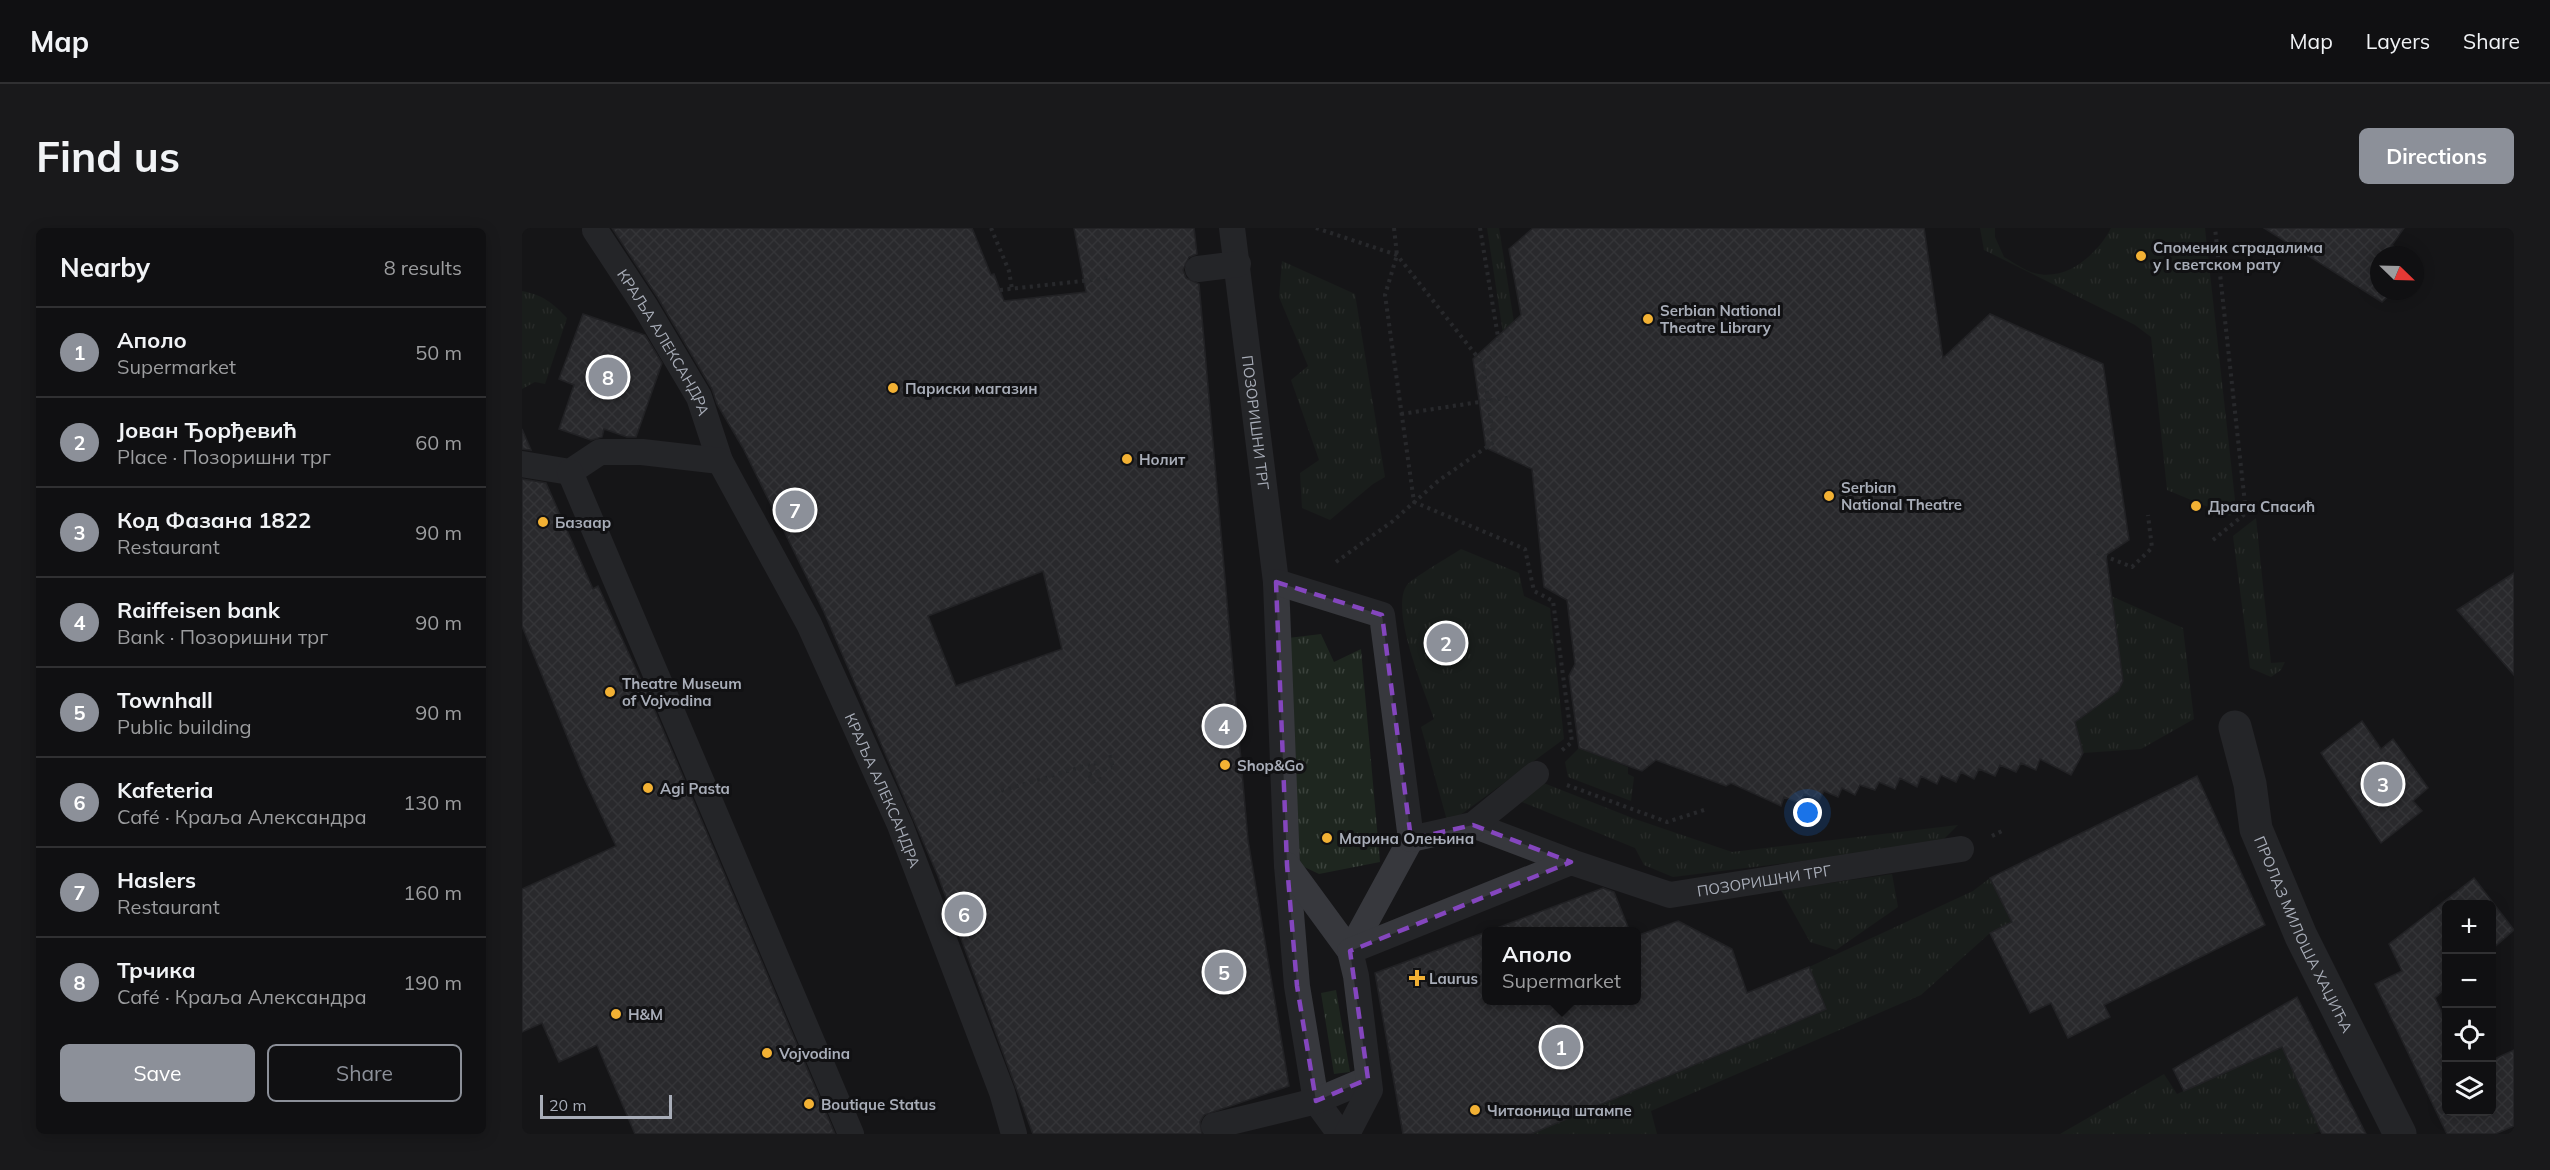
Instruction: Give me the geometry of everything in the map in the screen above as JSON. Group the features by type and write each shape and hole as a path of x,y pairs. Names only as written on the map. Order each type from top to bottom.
{"street":[{"name":"ПОЗОРИШНИ ТРГ","path":"1232,228 1276,582 1287,865 1297,986 1316,1101"},
{"name":"КРАЉА АЛЕКСАНДРА","path":"595,230 645,306 699,397 720,461 809,624 907,822 1002,1092 1014,1134"},
{"path":"1198,268 1238,264"},
{"path":"522,464 570,472 600,452 642,452 720,461"},
{"path":"570,472 851,1134"},
{"path":"1276,582 1382,615 1411,839 1353,964"},
{"name":"ПРОЛАЗ МИЛОША ХАЏИЋА","path":"2235,728 2250,784 2256,829 2301,936 2400,1134"},
{"path":"1411,839 1473,825 1536,774"},
{"name":"ПОЗОРИШНИ ТРГ","path":"1473,825 1571,862 1670,895 1961,849"},
{"path":"1353,964 1571,862"},
{"path":"1287,865 1353,964 1370,1090 1347,1134"},
{"path":"1214,1126 1316,1101 1368,1079"},
{"path":"1316,1101 1340,1134"}],"path":[{"path":"992,228 1009,271 1012,289"},
{"path":"1316,228 1397,255 1483,364 1494,442 1438,481 1336,562"},
{"path":"1394,228 1397,255 1384,295 1414,502"},
{"path":"1480,228 1500,349 1483,364"},
{"path":"2213,540 2246,513 2215,228"},
{"path":"1000,290 1110,278"},
{"path":"1401,414 1512,397"},
{"path":"1414,502 1525,549 1534,591 1553,601 1572,742 1536,774 1667,822 1707,809"},
{"path":"2097,553 2132,567 2152,548 2148,515"},
{"path":"994,794 1095,764 1100,779 1092,782 1089,774 1113,766 1110,754"}],"highlighted area":[{"path":"1276,582 1382,615 1411,839 1473,825 1571,862 1350,951 1368,1079 1316,1101 1297,986 1287,865"}],"green space":[{"path":"1487,228 1499,228 1514,322 1503,333"},
{"path":"1980,228 1995,228 1995,237 2004,257 2030,272 2046,275 2058,274 2079,264 2098,248 2111,228 2205,228 2236,509 2230,516 2167,490 2151,337 2135,325 1984,250"},
{"path":"1282,261 1355,294 1385,477 1373,484 1330,520 1302,508 1300,473 1319,460 1291,380 1308,366 1279,297"},
{"path":"522,291 547,300 567,318 545,384 535,382 522,389"},
{"path":"2256,518 2271,663 2285,662 2281,670 2271,677 2250,668 2233,536"},
{"path":"1461,549 1519,573 1524,596 1550,608 1564,739 1448,824 1421,727 1434,719 1410,651 1402,613 1403,597 1407,585"},
{"path":"2111,596 2183,628 2194,719 2141,749 2083,753 2075,722 2118,691 2123,681"},
{"path":"1321,634 1334,662 1361,649 1380,862 1319,874 1300,865 1288,638"},
{"path":"1579,748 1628,767 1628,774 1634,777 1631,801 1568,777 1565,762"},
{"path":"1541,782 1635,819 1732,852 1958,825 1939,844 1673,877 1644,865 1635,848 1517,800"},
{"path":"1892,874 1898,907 1836,950 1810,942 1781,890"},
{"path":"1990,878 2012,922 1990,933 1921,995 1651,1111 1657,1134 1531,1134 1825,1010 1809,967 1973,891"},
{"path":"1336,990 1350,1072 1334,1074 1321,993"},
{"path":"2282,1047 2321,1131 2313,1134 2060,1134 2164,1074 2177,1094"}],"building":[{"path":"612,228 972,228 1004,301 1086,292 1074,228 1194,228 1197,254 1189,257 1183,270 1186,278 1199,284 1248,840 1289,1086 1204,1115 1200,1122 1202,1134 1033,1134 938,876 824,612 743,448 717,404 712,389 658,298","holes":["1043,571 1062,649 956,686 928,616"]},
{"name":"Serbian National Theatre","path":"1533,228 1924,228 1943,358 1990,314 2103,364 2129,540 2106,555 2123,681 2118,691 2075,722 2083,753 2071,775 2040,759 2036,770 2021,763 2016,772 2000,765 1995,776 1979,769 1974,779 1961,772 1956,782 1941,775 1937,784 1921,776 1917,787 1900,778 1895,789 1879,782 1875,790 1860,785 1855,795 1842,788 1838,797 1824,791 1819,800 1804,794 1800,803 1784,797 1781,806 1731,783 1726,786 1656,760 1642,771 1579,748 1569,676 1575,664 1567,600 1544,587 1532,469 1486,448 1473,359 1521,315 1509,249"},
{"path":"2264,228 2404,228 2393,246 2370,246 2370,294"},
{"path":"583,314 645,335 662,363 636,437 627,437 604,429 602,437 591,440 559,429 574,385 559,379"},
{"path":"522,429 531,450 522,449"},
{"path":"522,479 546,483 593,589 598,586 655,711 835,1134 635,1134 597,1045 559,1062 542,1023 522,1032 522,889 616,846 584,778 522,626"},
{"path":"2514,573 2514,675 2457,610"},
{"path":"2362,721 2381,749 2393,739 2428,788 2413,801 2422,811 2381,843 2321,753"},
{"path":"2197,776 2265,925 2104,1005 2110,1017 2068,1038 2051,1003 2030,1013 1990,933 2012,922 1990,878"},
{"path":"2474,878 2491,900 2446,900"},
{"path":"1603,888 1614,892 1628,927 1500,927"},
{"path":"2442,903 2442,992 2435,998 2442,1012 2442,1116 2496,1116 2496,1058 2514,1050 2514,1126 2495,1134 2447,1134 2375,984 2402,971 2389,944"},
{"path":"2496,907 2514,930 2496,946"},
{"path":"1678,921 1732,949 1747,993 1809,967 1826,1009 1531,1134 1403,1134 1375,973 1482,933 1482,1005 1641,1005 1641,934"},
{"path":"2297,997 2366,1134 2322,1134 2282,1047 2184,1091 2173,1069"}],"place":[{"name":"Споменик страдалима у I светском рату","path":"2141,256"},
{"name":"Serbian National Theatre Library","path":"1648,319"},
{"name":"Трчика","path":"608,377"},
{"name":"Париски магазин","path":"893,388"},
{"name":"Нолит","path":"1127,459"},
{"name":"Serbian National Theatre","path":"1829,496"},
{"name":"Драга Спасић","path":"2196,506"},
{"name":"Haslers","path":"795,510"},
{"name":"Базаар","path":"543,522"},
{"name":"Јован Ђорђевић","path":"1446,643"},
{"name":"Theatre Museum of Vojvodina","path":"610,692"},
{"name":"Raiffeisen bank","path":"1224,726"},
{"name":"Shop&Go","path":"1225,765"},
{"name":"Код Фазана 1822","path":"2383,784"},
{"name":"Agi Pasta","path":"648,788"},
{"name":"Марина Олењина","path":"1327,838"},
{"name":"Kafeteria","path":"964,914"},
{"name":"Townhall","path":"1224,972"},
{"name":"Laurus","path":"1417,978"},
{"name":"H&M","path":"616,1014"},
{"name":"Аполо","path":"1561,1047"},
{"name":"Vojvodina","path":"767,1053"},
{"name":"Boutique Status","path":"809,1104"},
{"name":"Читаоница штампе","path":"1475,1110"}]}
